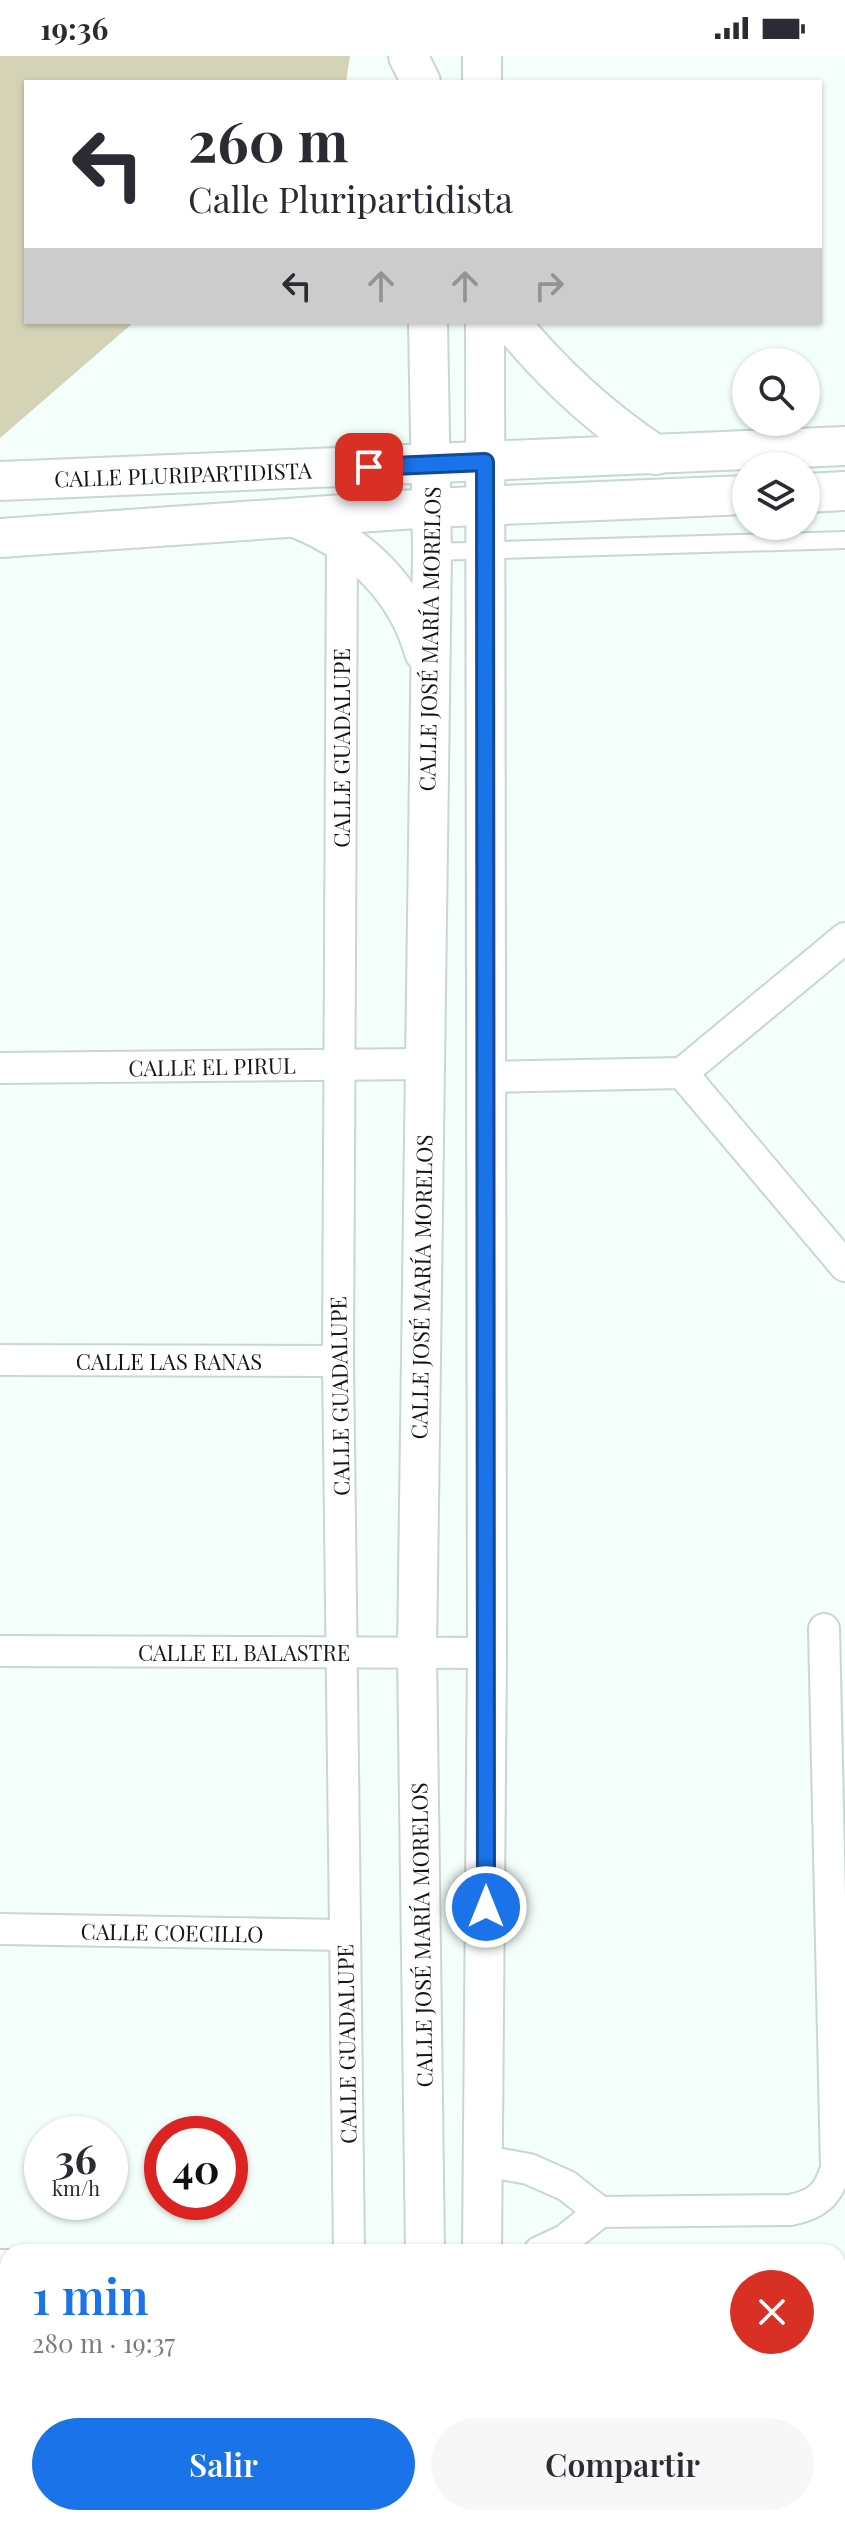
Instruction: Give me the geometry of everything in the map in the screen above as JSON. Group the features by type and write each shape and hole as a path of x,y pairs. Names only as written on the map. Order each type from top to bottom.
{"street":[{"path":"408,56 422,80"},
{"path":"423,80 424,56"},
{"path":"482,56 482,80"},
{"name":"CALLE JOSÉ MARÍA MORELOS","path":"425,2244 417,1652 432,552 428,324"},
{"path":"482,2244 487,1653 485,324"},
{"path":"512,324 560,380 622,432 656,455"},
{"name":"CALLE PLURIPARTIDISTA","path":"0,481 845,446"},
{"path":"820,492 845,491"},
{"path":"0,538 430,508 732,496"},
{"path":"296,518 342,540 367,559 389,582 420,637 429,667"},
{"name":"CALLE GUADALUPE","path":"342,540 338,1361 349,2244"},
{"path":"486,1077 682,1073 845,938"},
{"name":"CALLE EL PIRUL","path":"0,1068 424,1064"},
{"path":"682,1073 845,1266"},
{"name":"CALLE LAS RANAS","path":"0,1360 338,1361"},
{"path":"556,2244 600,2212 790,2210 814,2202 832,2184 836,2152 824,1629"},
{"name":"CALLE EL BALASTRE","path":"0,1651 487,1653"},
{"name":"CALLE COECILLO","path":"0,1929 344,1935"},
{"path":"484,2161 529,2169 567,2186 600,2212"}],"lane":[{"path":"432,552 845,540"}],"green space":[{"path":"0,56 350,56 346,80 24,80 24,324 132,324 0,438"}],"route":[{"path":"369,467 485,462 486,1907"}]}
